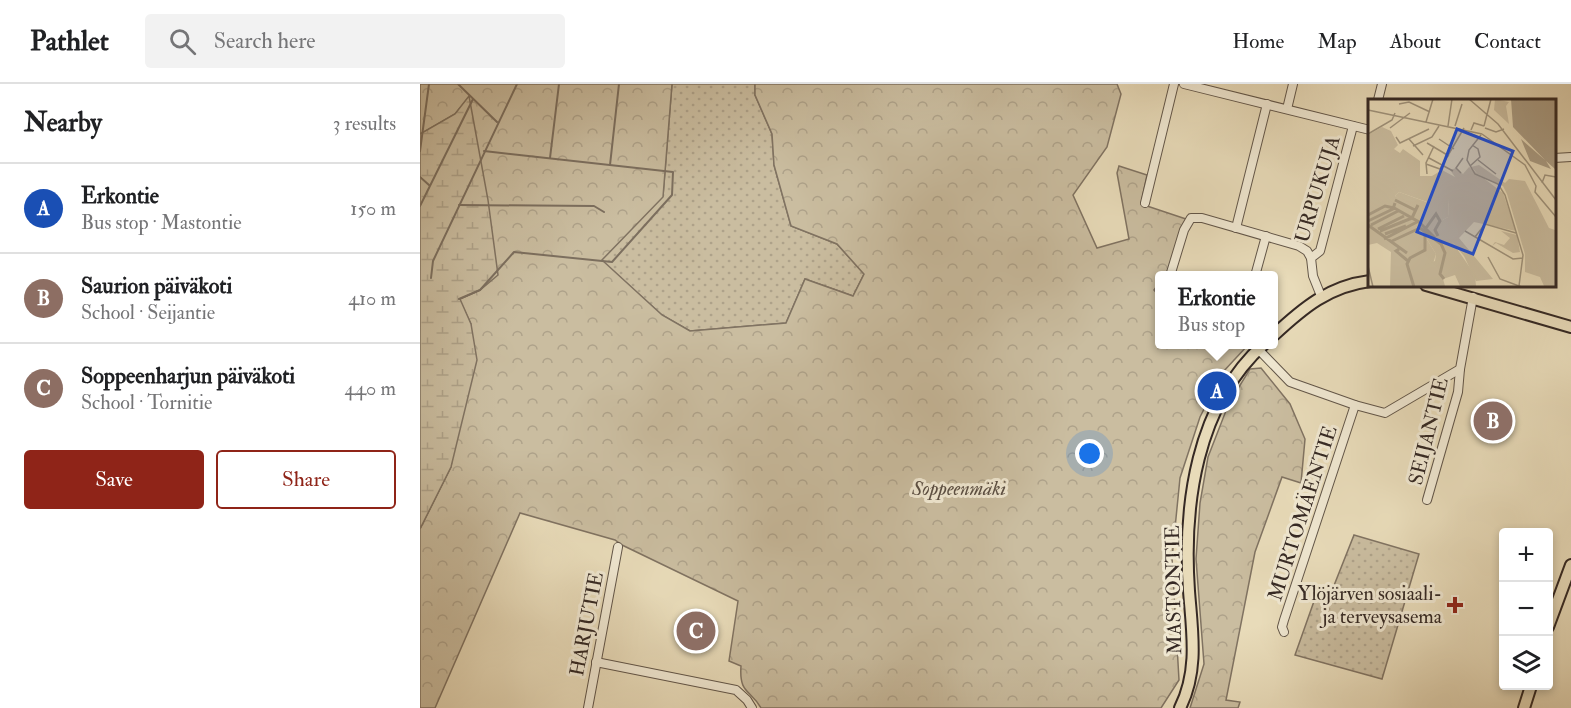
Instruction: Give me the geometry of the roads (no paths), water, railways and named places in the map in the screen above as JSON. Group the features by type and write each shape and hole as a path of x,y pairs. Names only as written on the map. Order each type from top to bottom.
{"main road":[{"path":"1278,331 1321,296 1342,287 1368,281"},
{"path":"1430,286 1571,327"},
{"name":"MASTONTIE","path":"1180,708 1188,688 1193,659 1188,530 1197,466 1208,429 1224,395 1240,370 1259,349"},
{"path":"1553,614 1571,565"},
{"path":"1524,708 1530,690"}],"street":[{"path":"1145,204 1174,84"},
{"path":"1184,84 1368,130"},
{"path":"1287,109 1293,84"},
{"path":"1378,99 1382,84"},
{"path":"1236,228 1267,104"},
{"name":"URPUKUJA","path":"1321,296 1313,276 1311,258 1320,251 1353,126"},
{"path":"1556,158 1571,157"},
{"path":"1172,271 1186,224 1191,218 1202,218 1299,246 1311,258"},
{"path":"1257,271 1266,236"},
{"name":"SEIJANTIE","path":"1427,500 1458,392 1473,297"},
{"path":"1263,349 1290,382 1381,413 1390,411 1460,369"},
{"name":"MURTOMÄENTIE","path":"1284,632 1281,627 1355,405"},
{"name":"HARJUTIE","path":"588,708 618,547"},
{"path":"596,662 736,690 752,708"}],"waterway":[{"path":"420,151 429,84"},
{"path":"458,84 497,122"},
{"path":"431,278 433,261 517,84"},
{"path":"550,158 559,84"},
{"path":"610,165 619,84"},
{"path":"420,206 473,99"},
{"path":"459,299 480,290 514,252 612,262 672,195 673,172 484,151"},
{"path":"420,177 429,185"},
{"path":"459,205 594,206 604,212"}],"place":[{"name":"Erkontie","path":"1217,391"},
{"name":"Saurion päiväkoti","path":"1493,421"},
{"name":"Ylöjärven sosiaali- ja terveysasema","path":"1455,605"},
{"name":"Soppeenharjun päiväkoti","path":"696,631"}],"park label":[{"name":"Soppeenmäki","path":"959,488"}]}
